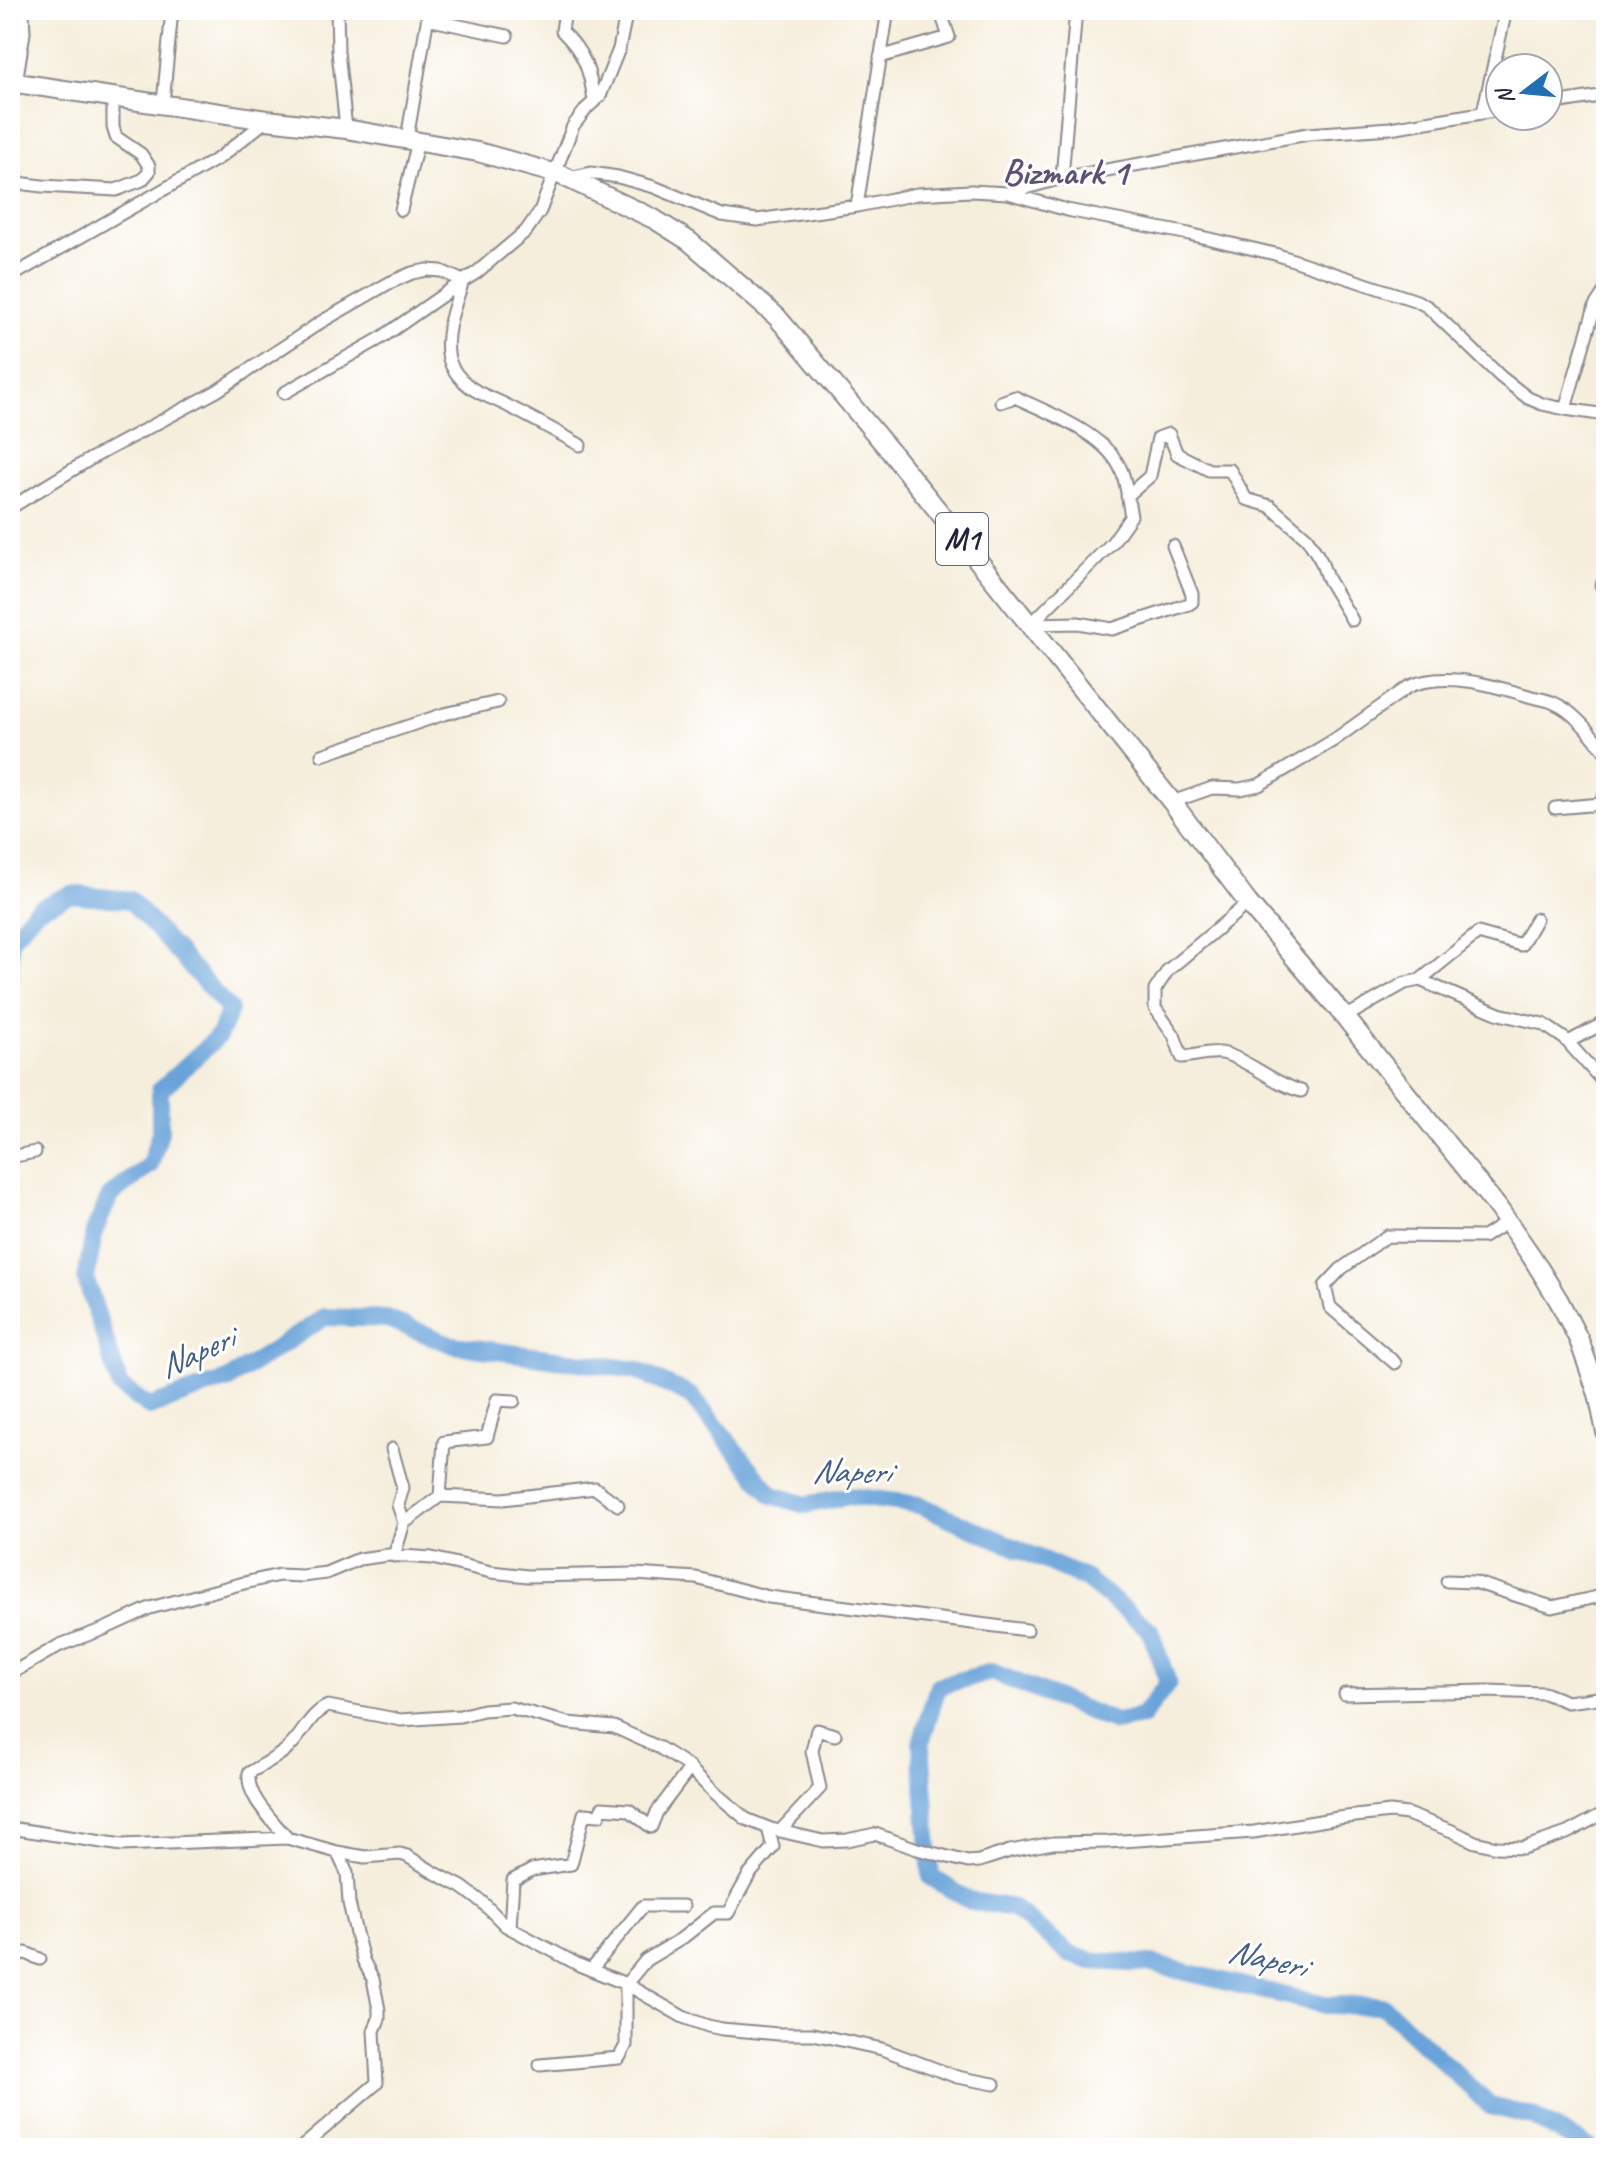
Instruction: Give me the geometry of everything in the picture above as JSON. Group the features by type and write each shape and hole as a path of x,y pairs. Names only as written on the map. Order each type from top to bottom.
{"highway":[{"name":"M1","path":"13,83 346,129 478,152 562,175 654,219 689,241 777,317 890,451 1172,802 1248,903 1345,1017 1507,1222 1553,1290 1579,1340 1598,1394 1606,1432"}],"street":[{"path":"13,83 24,33 23,10"},
{"path":"163,103 172,10"},
{"path":"337,10 346,129"},
{"path":"565,10 562,31 576,44 590,72 594,101"},
{"path":"284,393 381,338 476,273 526,231 562,175 573,126 600,96 619,49 627,10"},
{"path":"857,206 888,10"},
{"path":"880,57 949,37 940,10"},
{"path":"1062,178 1076,10"},
{"path":"1008,193 1062,178 1308,134 1390,128 1483,112 1506,10"},
{"path":"401,210 428,15 507,36"},
{"path":"1564,102 1606,95"},
{"path":"10,182 116,190 142,180 149,172 149,166 141,154 116,137 113,97"},
{"path":"10,277 219,158 267,120"},
{"path":"562,175 591,173 618,177 654,187 722,215 757,220 917,194 971,191 1008,193 1067,210 1189,234 1275,254 1417,301 1428,307 1515,390 1542,404 1606,415"},
{"path":"10,508 92,458 217,391 321,322 389,283 427,270 441,271 463,281"},
{"path":"463,281 452,315 449,337 449,359 455,371 463,382 480,393 580,445"},
{"path":"1565,409 1595,306 1606,289"},
{"path":"1001,402 1015,397 1100,441 1122,471 1131,516 1112,543 1031,624"},
{"path":"1127,496 1150,476 1158,438 1169,434 1177,454 1209,470 1230,470 1246,499 1270,506 1307,538 1352,620"},
{"path":"1031,624 1078,623 1112,629 1189,604 1192,594 1173,546"},
{"path":"1172,802 1212,788 1240,789 1259,785 1334,740 1408,687 1431,680 1485,685 1556,704 1569,712 1606,752"},
{"path":"322,755 444,714 498,702"},
{"path":"1555,808 1601,804 1606,792"},
{"path":"1248,903 1168,970 1155,990 1155,1008 1174,1035 1182,1057 1224,1053 1264,1072 1284,1087 1301,1091"},
{"path":"1345,1017 1405,983 1420,980 1478,933 1521,945 1536,919"},
{"path":"1420,980 1499,1014 1543,1024 1554,1030 1606,1085"},
{"path":"1568,1042 1606,1022"},
{"path":"10,1157 35,1152"},
{"path":"1395,1363 1330,1307 1325,1286 1341,1269 1387,1236 1484,1237 1507,1222"},
{"path":"440,1496 444,1442 487,1437 497,1400 514,1401"},
{"path":"392,1449 403,1488 398,1505 404,1523 394,1556"},
{"path":"404,1523 440,1496 503,1499 595,1488 618,1505"},
{"path":"10,1674 60,1645 150,1608 279,1575 326,1573 359,1559 394,1556 432,1558 491,1572 528,1576 635,1574 696,1578 769,1597 1027,1630"},
{"path":"1447,1581 1474,1582 1552,1607 1606,1595"},
{"path":"1345,1694 1544,1693 1567,1702 1606,1697"},
{"path":"287,1838 252,1793 248,1783 249,1773 287,1750 316,1713 328,1706 401,1720 460,1716 511,1708 568,1723 614,1727 660,1748 690,1768 746,1819 774,1830 823,1841 875,1834 959,1862 979,1861 1053,1843 1254,1832 1390,1812 1407,1814 1475,1842 1523,1848 1567,1833 1606,1812"},
{"path":"540,2065 619,2058 626,2045 626,1984 646,1960 681,1939 714,1913 728,1913 749,1875 773,1847 774,1830 820,1788 812,1751 817,1730 835,1735"},
{"path":"510,1928 513,1880 532,1870 571,1864 584,1814 599,1815 602,1808 629,1810 651,1827 657,1812 690,1768"},
{"path":"10,1828 122,1845 287,1838 365,1857 407,1856 462,1887 510,1928 579,1965 626,1984 683,2017 708,2026 778,2034 813,2034 882,2049 957,2077 994,2084"},
{"path":"301,2148 377,2083 374,2031 379,2010 373,1979 363,1960 349,1903 347,1873 337,1852"},
{"path":"591,1970 643,1906 683,1906"},
{"path":"10,1955 26,1953 40,1959"}],"waterway":[{"name":"Naperi","path":"10,979 10,940 37,909 71,894 130,900 230,1010 219,1035 160,1090 160,1132 150,1165 110,1196 94,1232 86,1280 120,1386 149,1407 229,1379 325,1317 387,1319 453,1345 636,1370 691,1396 772,1495 806,1505 849,1496 920,1505 1086,1579 1150,1630 1168,1683 1142,1717 1115,1722 992,1672 938,1686 921,1743 931,1877 970,1901 1013,1908 1069,1954 1091,1961 1152,1964 1325,2005 1383,2006 1490,2106 1531,2116 1590,2148"}],"district":[{"name":"Bizmark 1","path":"1065,172"}]}
